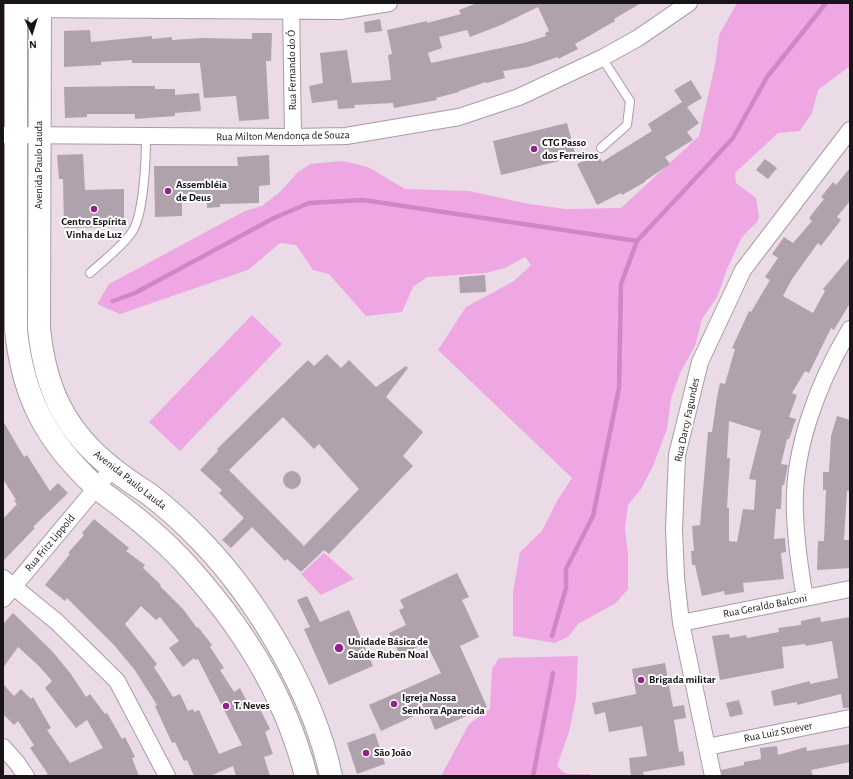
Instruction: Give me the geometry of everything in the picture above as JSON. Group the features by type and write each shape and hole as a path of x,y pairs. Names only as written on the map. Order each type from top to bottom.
{"main road":[{"path":"16,6 9,135 9,331 19,356 24,378 43,425 73,464 96,487 152,530 204,585 248,642 274,688 301,756 306,776"},
{"name":"Avenida Paulo Lauda","path":"40,6 39,328 42,358 46,374 63,413 92,451 112,469 161,504 201,541 236,583 272,634 291,671 314,720 326,753 331,776"}],"street":[{"path":"16,6 291,7 340,11 389,3"},
{"name":"Rua Milton Mendonça de Souza","path":"9,135 346,136 460,117 519,97 602,58 638,38 689,3"},
{"name":"Rua Fernando do Ó","path":"291,7 293,137"},
{"name":"Rua Darcy Fagundes","path":"713,776 681,623 676,577 674,529 677,455 700,362 743,270 850,130"},
{"path":"9,331 39,328"},
{"path":"805,598 798,556 795,512 798,468 808,423 838,350 850,329"},
{"name":"Rua Fritz Lippold","path":"6,588 112,469"},
{"path":"6,588 57,622 117,681 167,776"},
{"name":"Rua Geraldo Balconi","path":"681,623 850,589"},
{"name":"Rua Luiz Stoever","path":"707,746 850,718"},
{"path":"3,747 18,763 26,776"}],"lane":[{"path":"600,148 627,125 630,101 602,58"},
{"path":"90,273 121,245 132,232 139,217 146,136"}],"shaded area":[{"path":"737,3 850,3 850,66 818,90 812,113 800,131 778,133 735,173 736,183 756,198 759,216 757,222 742,237 727,269 717,297 702,319 695,346 680,373 671,399 667,429 653,466 641,489 628,505 625,528 628,555 628,589 616,603 578,624 568,637 555,643 513,636 513,592 520,552 542,531 557,501 572,478 438,350 466,307 514,281 531,265 525,257 505,268 486,273 427,277 413,287 402,312 366,316 329,274 313,270 296,245 280,243 248,270 120,314 97,304 109,284 245,211 262,206 280,192 297,173 310,164 343,161 368,167 405,189 469,191 529,204 566,209 621,208 699,136 715,65 719,35"},
{"path":"252,315 282,344 180,451 149,422"},
{"path":"324,553 354,579 321,595 301,574"},
{"path":"578,656 576,698 569,732 557,766 563,772 568,774 590,774 590,776 441,776 469,724 490,709 492,669 499,658"}],"building":[{"path":"477,3 641,3 614,19 615,21 575,44 578,49 558,59 558,57 528,67 503,71 505,78 486,82 459,92 436,98 437,100 394,108 393,103 354,105 355,108 338,109 337,100 312,103 309,86 323,83 320,53 347,50 352,83 391,80 388,55 392,54 387,30 427,21 427,23 461,14 459,10","holes":["538,7 549,31 545,33 546,36 524,43 431,63 428,53 442,48 439,37 467,30 470,37 501,25"]},
{"path":"380,19 382,31 365,33 364,22"},
{"path":"90,30 91,42 152,36 152,39 172,37 172,40 202,38 252,39 252,33 272,33 271,61 266,61 269,119 239,121 236,96 204,98 200,63 132,63 132,60 101,62 101,65 64,67 64,31"},
{"path":"691,80 702,98 687,107 699,123 687,132 693,140 665,157 670,164 645,182 622,195 621,193 597,205 577,164 598,154 602,162 652,131 648,124 682,102 674,90"},
{"path":"155,86 155,89 175,89 175,95 199,93 201,111 175,113 175,116 135,119 135,114 87,114 87,117 65,118 64,87"},
{"name":"CTG Passo dos Ferreiros","path":"567,123 576,157 501,175 493,141"},
{"name":"Centro Espírita Vinha de Luz","path":"83,154 85,190 124,189 124,227 64,228 63,179 59,179 57,155"},
{"path":"269,155 270,185 259,186 259,203 220,204 220,207 207,208 207,194 182,195 182,216 155,217 154,166 238,166 237,157"},
{"path":"765,159 777,168 768,179 756,170"},
{"path":"850,168 850,201 837,217 841,220 821,246 818,243 792,279 783,296 813,313 825,291 823,289 850,257 850,303 834,330 831,328 809,373 805,371 792,393 797,395 789,417 796,419 789,439 787,439 781,464 788,465 784,485 782,485 781,509 776,509 774,539 785,538 786,552 781,553 784,579 743,583 744,592 725,595 724,591 702,596 695,565 692,565 691,551 694,551 692,526 700,525 708,432 712,432 720,383 725,384 735,349 732,348 749,311 751,312 770,280 765,277 778,258 772,254 784,237 793,243 812,221 809,218 824,199 821,197 833,182 836,185","holes":["729,421 761,431 749,479 756,480 754,510 743,509 737,542 729,541 729,508 727,508 730,458 727,458"]},
{"path":"485,275 486,292 460,293 459,277"},
{"path":"327,354 341,368 349,360 376,387 406,366 408,368 386,397 423,432 403,456 413,466 329,554 324,550 301,572 287,559 285,561 252,527 231,548 222,540 244,518 219,493 222,490 200,470 218,451 217,449 308,360 314,366","holes":["283,417 314,449 319,444 359,489 304,546 229,470"]},
{"path":"837,416 850,420 850,491 847,491 844,540 850,540 850,568 817,570 818,541 824,541 826,490 823,490 823,472 829,472 831,436"},
{"path":"3,421 24,457 27,455 50,491 58,483 68,493 33,527 35,528 3,561 3,519 17,504 3,479"},
{"path":"292,471 298,474 301,480 298,486 292,489 286,486 283,480 286,474"},
{"path":"94,519 129,548 126,551 145,565 143,568 183,609 212,645 210,647 224,668 220,670 234,692 240,688 251,709 258,705 270,729 265,732 273,754 264,757 270,776 236,776 233,766 210,776 194,776 187,760 184,761 175,742 172,743 155,706 157,705 134,669 113,644 67,598 65,601 45,585 70,554 68,553 84,535 82,533","holes":["141,606 156,620 160,617 179,641 169,648 183,667 194,658 195,660 198,659 242,745 219,754 199,710 194,712 193,709 188,711 180,694 173,697 154,667 157,664 125,624"]},
{"path":"457,573 469,597 462,600 479,637 460,646 487,707 435,730 427,710 381,731 369,705 441,673 426,643 400,655 389,633 406,625 399,610 404,608 400,600"},
{"name":"Unidade Básica de Saúde Ruben Noal","path":"307,596 320,622 349,610 373,666 329,685 304,629 310,627 297,600"},
{"path":"13,613 52,651 71,674 86,697 90,694 105,714 107,713 122,739 125,737 135,757 132,758 139,776 43,776 48,774 30,748 34,745 18,721 14,725 3,714 3,684 14,696 21,689 31,699 33,697 51,728 47,730 70,763 103,748 87,720 76,728 45,688 52,681 39,666 18,647 3,668 3,624"},
{"path":"820,617 821,622 850,617 850,708 843,708 841,694 797,705 797,702 774,706 771,691 810,681 810,684 838,678 832,641 806,646 805,644 782,647 784,668 720,680 712,636 729,634 730,638 746,635 747,638 779,632 778,628 801,625 801,621"},
{"path":"665,663 673,707 684,705 686,718 674,720 679,752 683,751 685,765 643,772 644,776 631,776 629,758 647,756 642,726 609,732 605,712 595,715 592,703 636,694 632,669"},
{"path":"739,700 743,714 730,717 726,703"},
{"name":"São João","path":"375,733 385,764 357,774 347,743"},
{"path":"850,744 850,762 811,770 813,776 722,776 721,770 744,765 744,762 761,759 760,748 777,746 778,755 806,747 807,751"}],"waterway":[{"path":"552,636 566,588 566,569 593,516 619,388 621,284 637,241 733,138 767,77 826,3"},
{"path":"113,301 135,293 274,218 309,203 363,200 637,241"},
{"path":"533,776 553,673"}],"place":[{"name":"CTG Passo dos Ferreiros","path":"534,149"},
{"name":"Assembléia de Deus","path":"168,191"},
{"name":"Centro Espírita Vinha de Luz","path":"94,209"},
{"name":"Unidade Básica de Saúde Ruben Noal","path":"339,648"},
{"name":"Brigada militar","path":"641,680"},
{"name":"Igreja Nossa Senhora Aparecida","path":"394,704"},
{"name":"T. Neves","path":"226,706"},
{"name":"São João","path":"366,753"}]}
